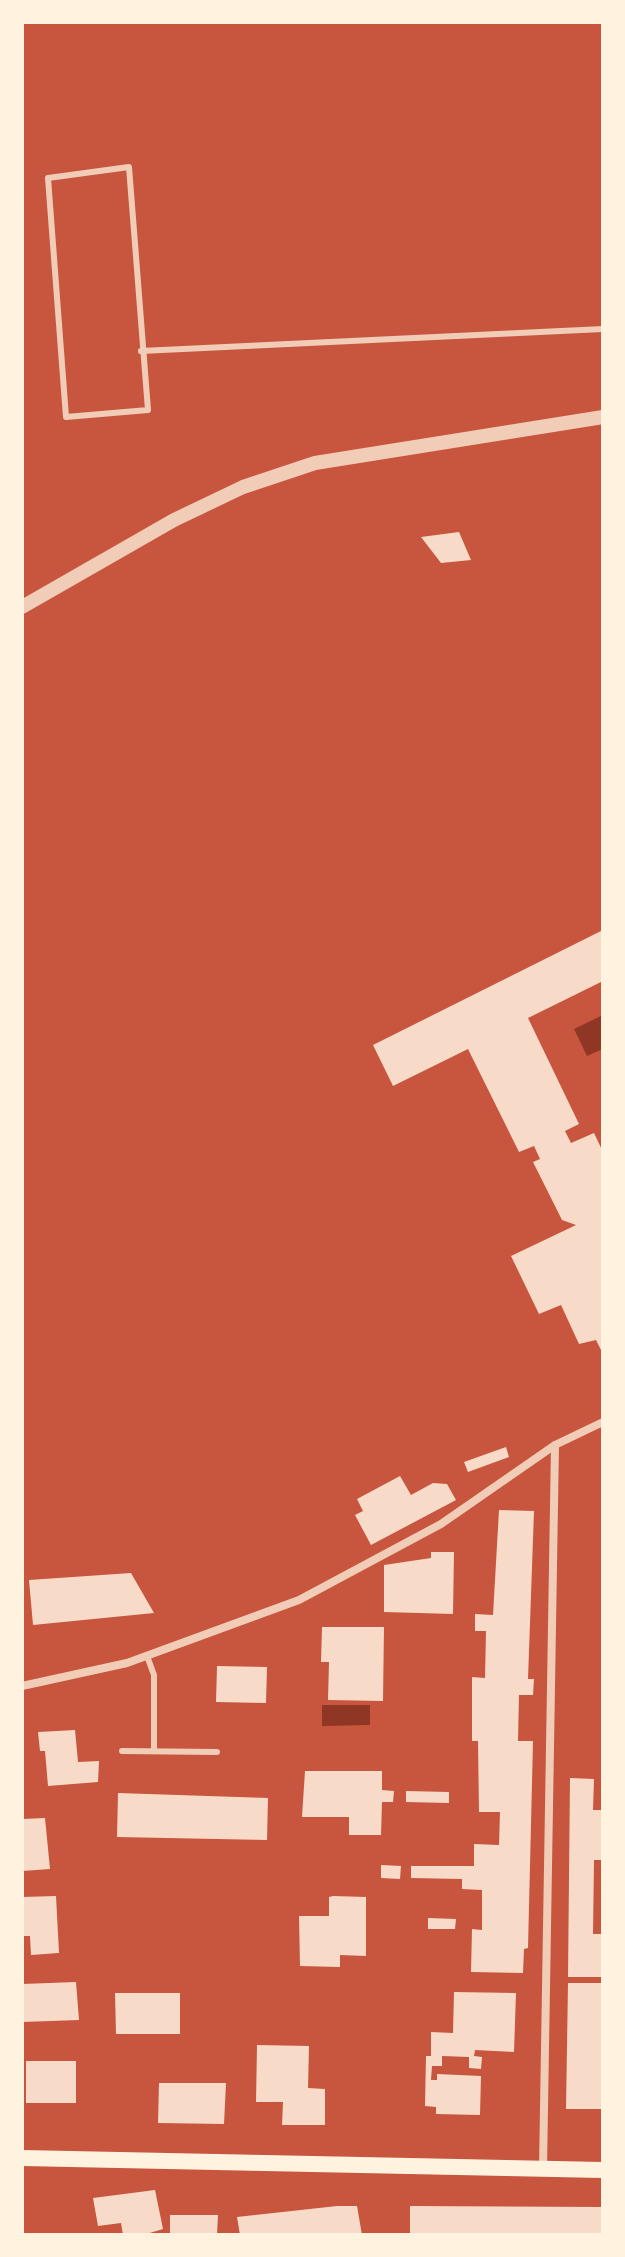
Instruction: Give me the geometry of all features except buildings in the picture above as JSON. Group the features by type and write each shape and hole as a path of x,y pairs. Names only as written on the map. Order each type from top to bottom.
{"main road":[{"path":"22,2158 603,2170"}],"street":[{"path":"22,607 188,514 243,487 315,463 603,417"},
{"path":"22,1686 147,1656 299,1600 441,1524 555,1445 603,1422"},
{"path":"543,2168 555,1445"}],"lane":[{"path":"129,167 141,351 148,410 66,417 48,178 129,167"},
{"path":"141,351 603,329"},
{"path":"147,1656 154,1675 154,1751"},
{"path":"122,1751 217,1752"}],"shaded area":[{"path":"603,1015 603,1049 587,1056 574,1029"},
{"path":"322,1705 370,1705 370,1725 322,1726"}]}
